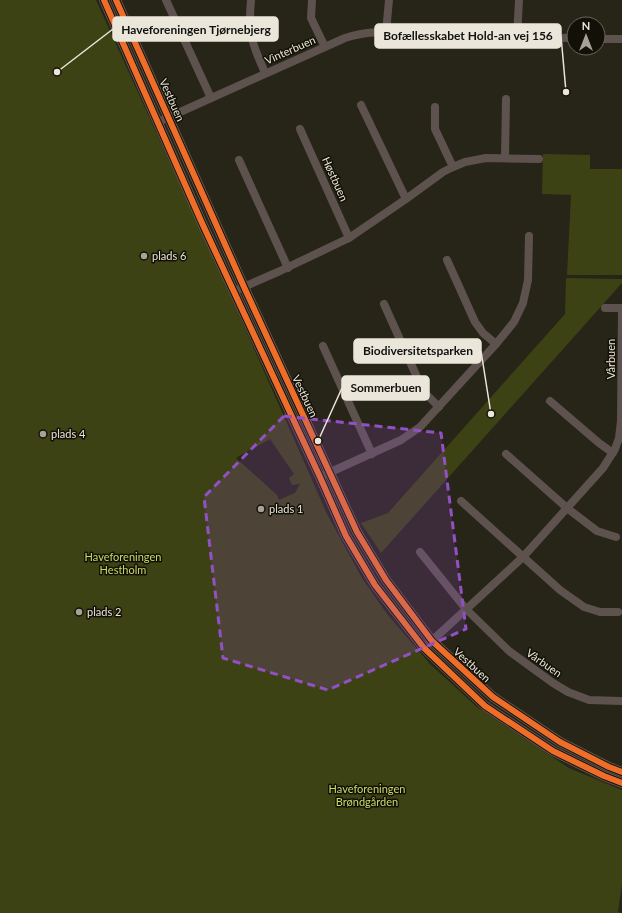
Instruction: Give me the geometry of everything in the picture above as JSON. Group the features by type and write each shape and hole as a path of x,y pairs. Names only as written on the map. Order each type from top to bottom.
{"street":[{"name":"Vestbuen","path":"104,0 234,292 325,475 386,580 432,641 493,697 560,742 622,772"},
{"name":"Vestbuen","path":"116,0 244,287 325,475 346,536 375,585 424,648 485,706 553,751 604,776 622,783"},
{"path":"166,0 211,98"},
{"name":"Vinterbuen","path":"251,0 251,33 253,43 265,73"},
{"name":"Vinterbuen","path":"312,0 311,18 325,47"},
{"path":"386,32 389,0"},
{"path":"517,37 519,0"},
{"name":"Vinterbuen","path":"158,122 265,73 356,34 368,32 419,32"},
{"path":"447,36 566,38"},
{"path":"606,38 622,39"},
{"path":"505,158 506,99"},
{"path":"361,105 406,199"},
{"path":"435,107 435,129 453,167"},
{"name":"Høstbuen","path":"300,129 349,238"},
{"path":"234,292 288,268 349,238 443,172 453,167 476,159 486,158 540,160"},
{"path":"240,160 288,268"},
{"path":"325,475 401,440 420,427 496,344 514,322 523,303 528,280 529,236"},
{"path":"447,260 475,322 483,333 496,344"},
{"path":"384,304 420,384 426,394 439,407"},
{"path":"605,308 622,308"},
{"name":"Vårbuen","path":"424,648 523,557 603,468 613,453 619,438 621,421 622,311"},
{"path":"323,346 372,454"},
{"path":"550,401 613,453"},
{"path":"506,454 567,508 597,531 616,537"},
{"path":"461,501 560,590 584,607 600,612 618,612"},
{"name":"Vårbuen","path":"420,552 466,609 509,651 553,684 568,692 589,700 621,700"}],"highlighted area":[{"path":"284,416 441,433 466,629 328,690 223,658 204,497"}],"green space":[{"path":"0,0 96,0 237,310 327,514 362,578 387,614 430,664 477,707 569,768 622,790 622,884 618,912 622,913 0,913","holes":["270,439 294,474 289,478 292,485 300,484 295,493 279,500 277,495 236,458"]},
{"path":"543,154 590,155 590,169 622,169 622,275 567,275 571,195 542,194"},
{"path":"566,278 622,279 622,283 381,553 361,523 388,513 565,314"}],"cycle path":[{"path":"104,0 202,223 346,536 375,585 424,648 485,706 553,751 604,776 622,783"},
{"path":"116,0 244,287 357,532 386,580 432,641 493,697 560,742 622,772"}],"place":[{"name":"Haveforeningen Tjørnebjerg","path":"57,72"},
{"name":"Bofællesskabet Hold-an vej 156","path":"566,92"},
{"name":"plads 6","path":"144,256"},
{"name":"Biodiversitetsparken","path":"491,414"},
{"name":"plads 4","path":"43,434"},
{"name":"Sommerbuen","path":"318,441"},
{"name":"plads 1","path":"261,509"},
{"name":"plads 2","path":"79,612"}],"park label":[{"name":"Haveforeningen Hestholm","path":"123,563"},
{"name":"Haveforeningen Brøndgården","path":"367,795"}]}
